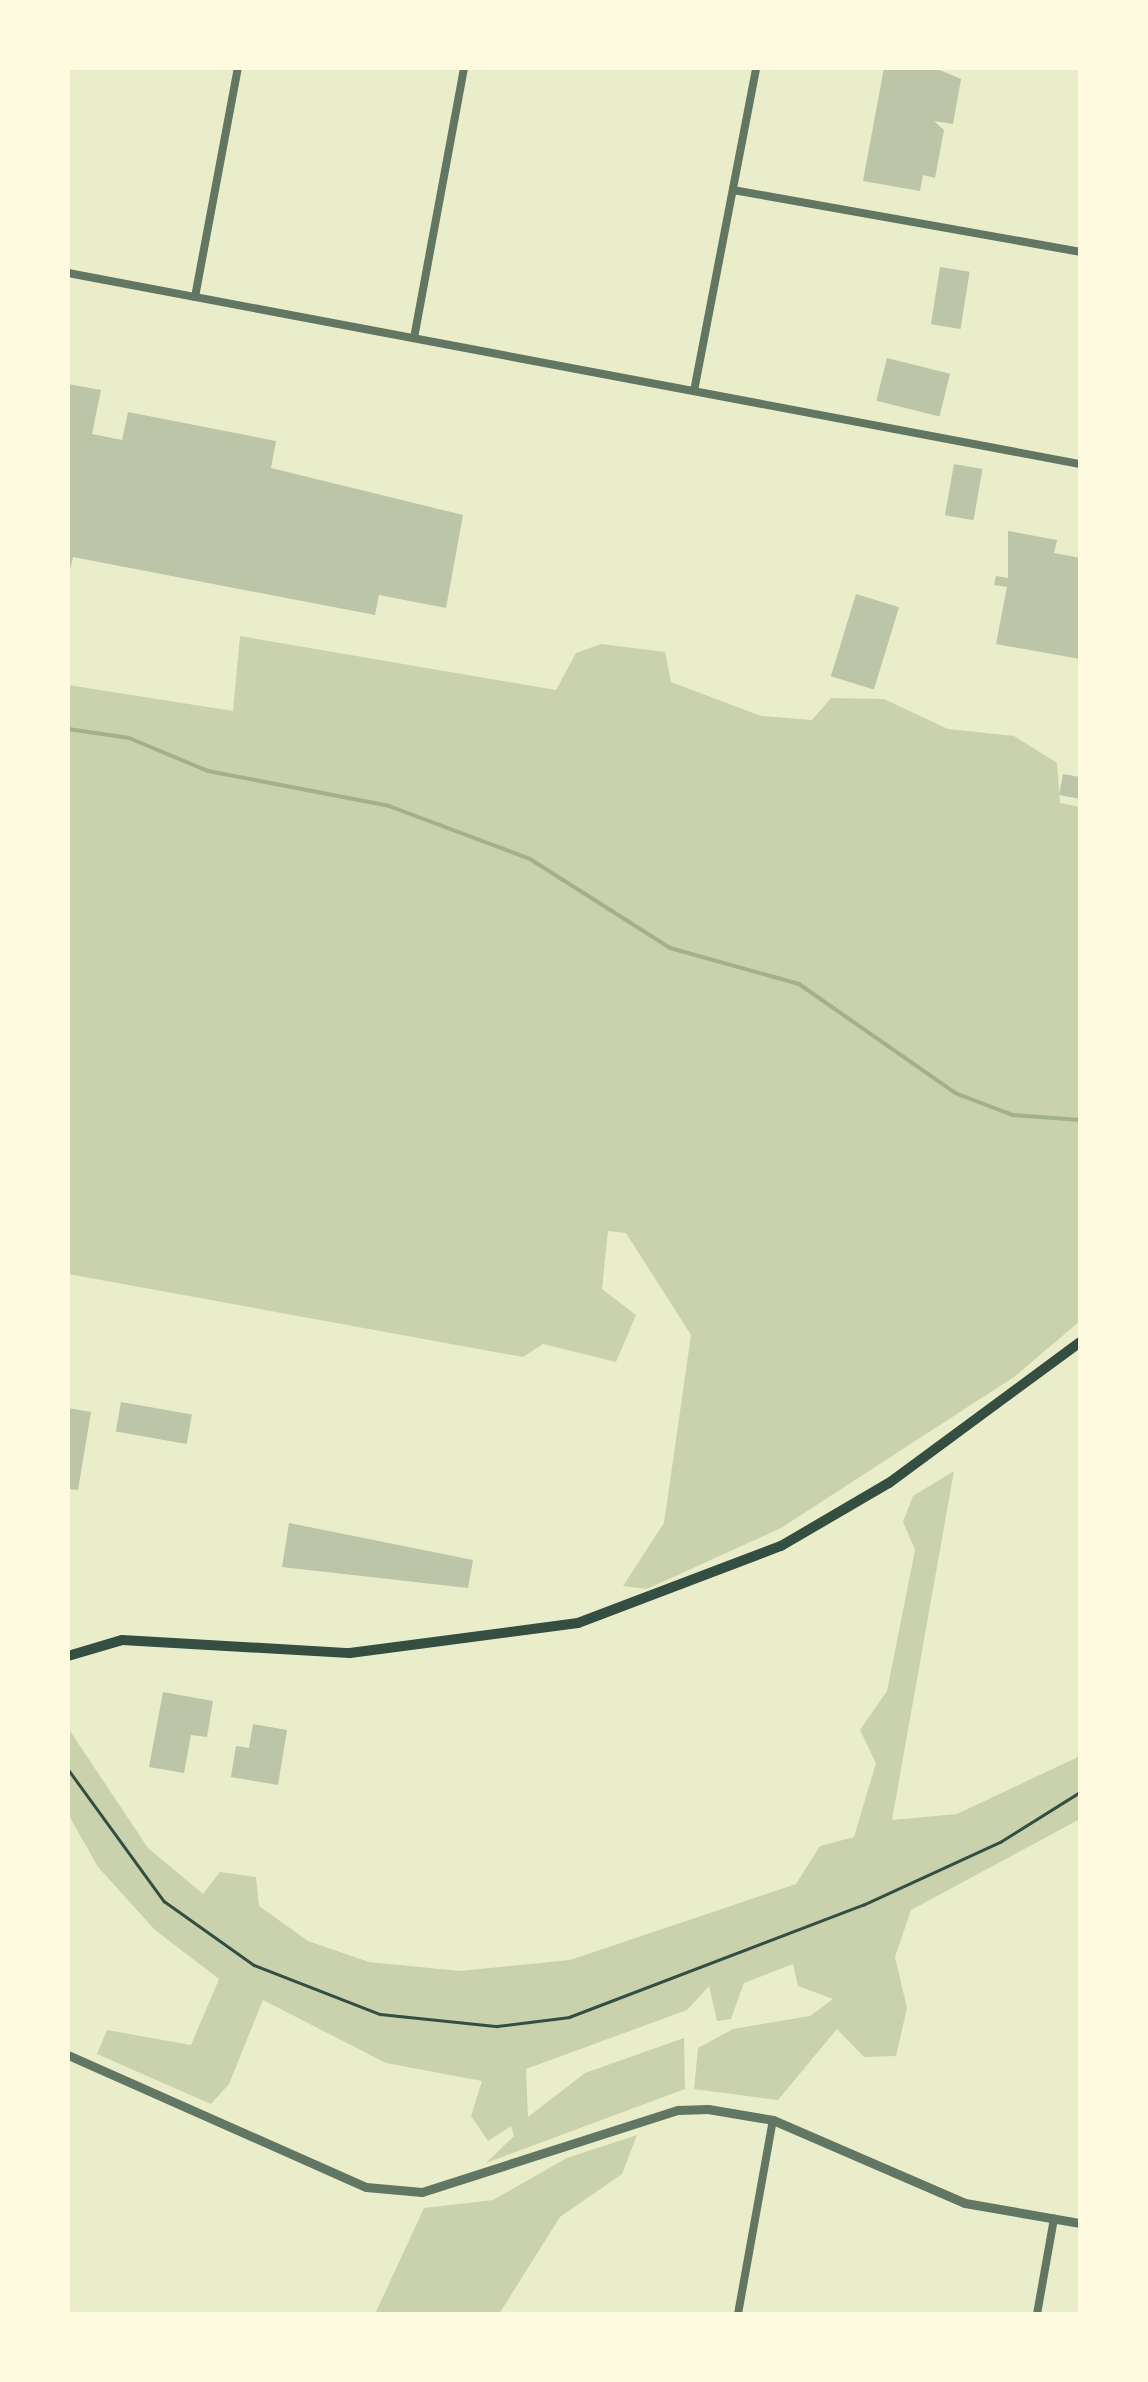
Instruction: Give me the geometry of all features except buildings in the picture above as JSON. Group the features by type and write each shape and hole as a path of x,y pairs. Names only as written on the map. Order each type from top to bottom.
{"main road":[{"path":"68,1656 122,1640 350,1654 486,1642 578,1623 781,1546 889,1483 1080,1342"}],"street":[{"path":"195,297 238,68"},
{"path":"414,338 464,68"},
{"path":"694,391 756,68"},
{"path":"733,190 1080,252"},
{"path":"68,272 1080,464"},
{"path":"68,2055 366,2187 404,2190 678,2110 774,2120 965,2204 1080,2223"},
{"path":"738,2314 774,2120"},
{"path":"1038,2314 1054,2219"}],"path":[{"path":"68,1769 164,1901 254,1965 380,2014 497,2026 569,2018 863,1905 1080,1792"}],"green space":[{"path":"240,636 556,690 576,653 601,644 665,652 671,682 761,716 812,720 831,698 884,699 948,729 1014,736 1057,763 1060,803 1080,807 1080,1321 1014,1377 781,1528 647,1589 623,1586 664,1523 691,1335 626,1233 608,1231 602,1289 636,1315 616,1362 543,1344 523,1357 68,1274 68,685 233,711"},
{"path":"954,1471 892,1820 957,1814 1080,1756 1080,1819 911,1910 895,1957 907,2008 896,2056 864,2057 837,2029 778,2100 694,2089 698,2048 733,2029 810,2016 833,1999 798,1986 793,1964 744,1983 731,2019 717,2021 709,1986 687,2010 526,2069 528,2117 585,2073 684,2038 685,2089 486,2163 514,2136 511,2126 488,2141 471,2116 482,2081 386,2063 263,2000 229,2084 211,2104 97,2054 107,2030 191,2045 219,1979 155,1930 98,1867 68,1814 68,1728 148,1848 203,1894 220,1872 256,1877 259,1906 308,1941 369,1962 460,1971 570,1960 796,1884 820,1846 854,1837 876,1763 860,1730 887,1691 915,1550 903,1522 913,1496"},
{"path":"637,2135 622,2174 560,2217 499,2314 375,2314 424,2208 493,2200 567,2158"}],"waterway":[{"path":"68,729 129,738 208,771 389,806 530,859 670,948 799,984 955,1093 1013,1115 1080,1120"}]}
